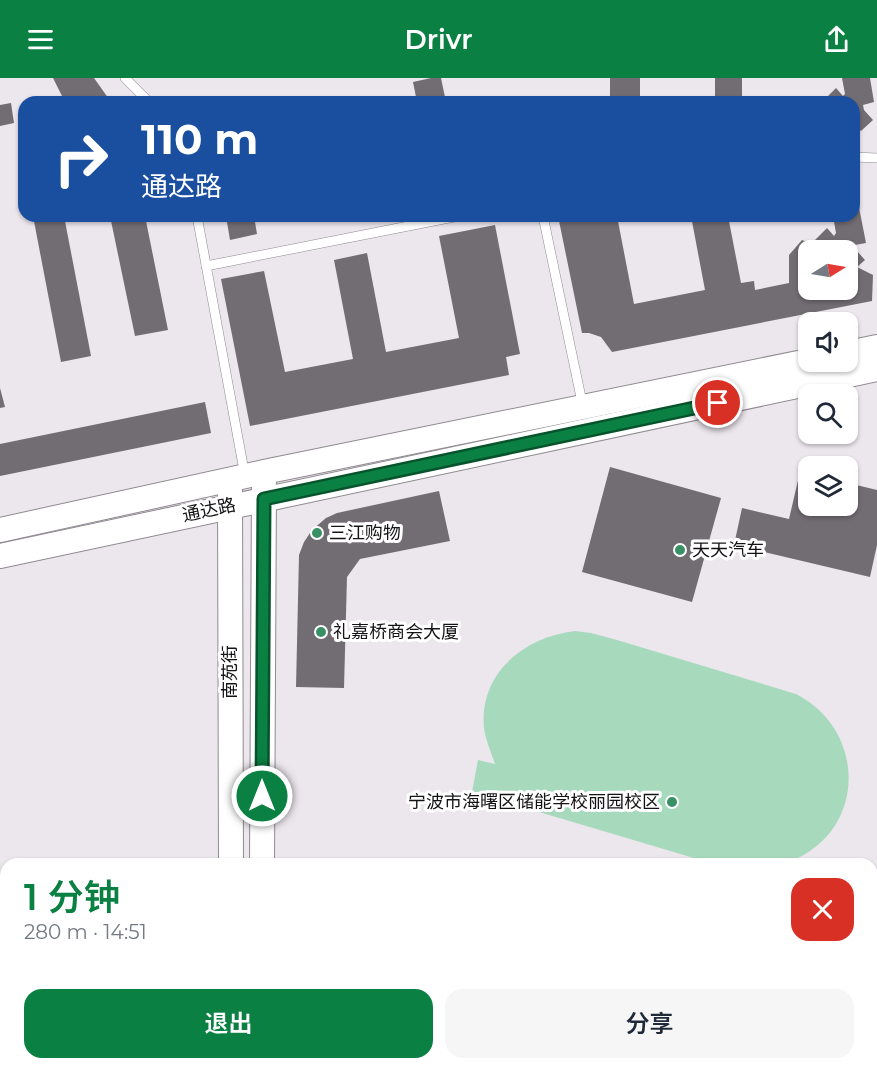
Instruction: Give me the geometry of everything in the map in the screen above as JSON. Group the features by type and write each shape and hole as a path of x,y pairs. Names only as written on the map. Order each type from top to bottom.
{"street":[{"path":"858,351 877,347"},
{"name":"通达路","path":"0,530 246,476 798,363"},
{"name":"通达路","path":"0,556 877,369"},
{"name":"南苑街","path":"231,858 230,506 246,476 264,499 262,858"}],"lane":[{"path":"125,78 142,96"},
{"path":"860,157 877,158"},
{"path":"198,222 246,476"},
{"path":"206,266 429,222"},
{"path":"544,222 582,407"}],"green space":[{"path":"575,631 591,633 796,694 819,710 836,731 846,755 849,780 845,804 834,827 816,847 796,858 694,858 472,792 478,760 495,764 484,728 484,708 489,690 497,675 522,650 556,635"}],"building":[{"path":"53,78 94,78 107,96 62,96"},
{"path":"441,78 445,96 416,96 413,82"},
{"path":"610,78 640,78 640,96 610,96"},
{"path":"715,78 742,78 742,96 715,96"},
{"path":"842,78 870,78 874,102 863,105 864,110 873,120 861,131 860,96 843,96 845,94"},
{"path":"836,88 843,96 828,96"},
{"path":"11,103 14,123 0,126 0,105"},
{"path":"860,212 866,243 858,244 858,240 815,240 827,228 834,236 836,233 834,222 860,222"},
{"path":"34,222 65,222 91,356 61,362"},
{"path":"111,222 146,222 168,330 135,336"},
{"path":"227,222 255,222 257,234 230,240"},
{"path":"559,222 618,222 634,304 705,290 692,222 729,222 741,283 754,281 755,290 789,283 789,255 798,245 798,300 858,300 858,268 873,275 872,301 816,312 798,312 798,316 612,352 601,337 582,333"},
{"path":"495,225 520,354 506,357 509,375 250,426 221,279 264,271 285,372 353,359 334,260 367,253 386,352 459,338 439,236"},
{"path":"858,252 865,260 858,266"},
{"path":"0,388 5,407 0,408"},
{"path":"205,402 211,433 0,476 0,444"},
{"path":"610,467 721,498 692,602 582,572"},
{"path":"798,481 798,516 858,516 858,485 877,490 877,545 870,577 734,545 742,508 789,519"},
{"name":"礼嘉桥商会大厦","path":"439,491 450,541 360,559 347,577 344,688 296,687 299,555 312,530 326,518 337,513"}],"place":[{"name":"三江购物","path":"317,533"},
{"name":"天天汽车","path":"680,550"},
{"name":"礼嘉桥商会大厦","path":"321,632"},
{"name":"宁波市海曙区储能学校丽园校区","path":"672,802"}],"route":[{"path":"262,796 264,499 718,403"}]}
